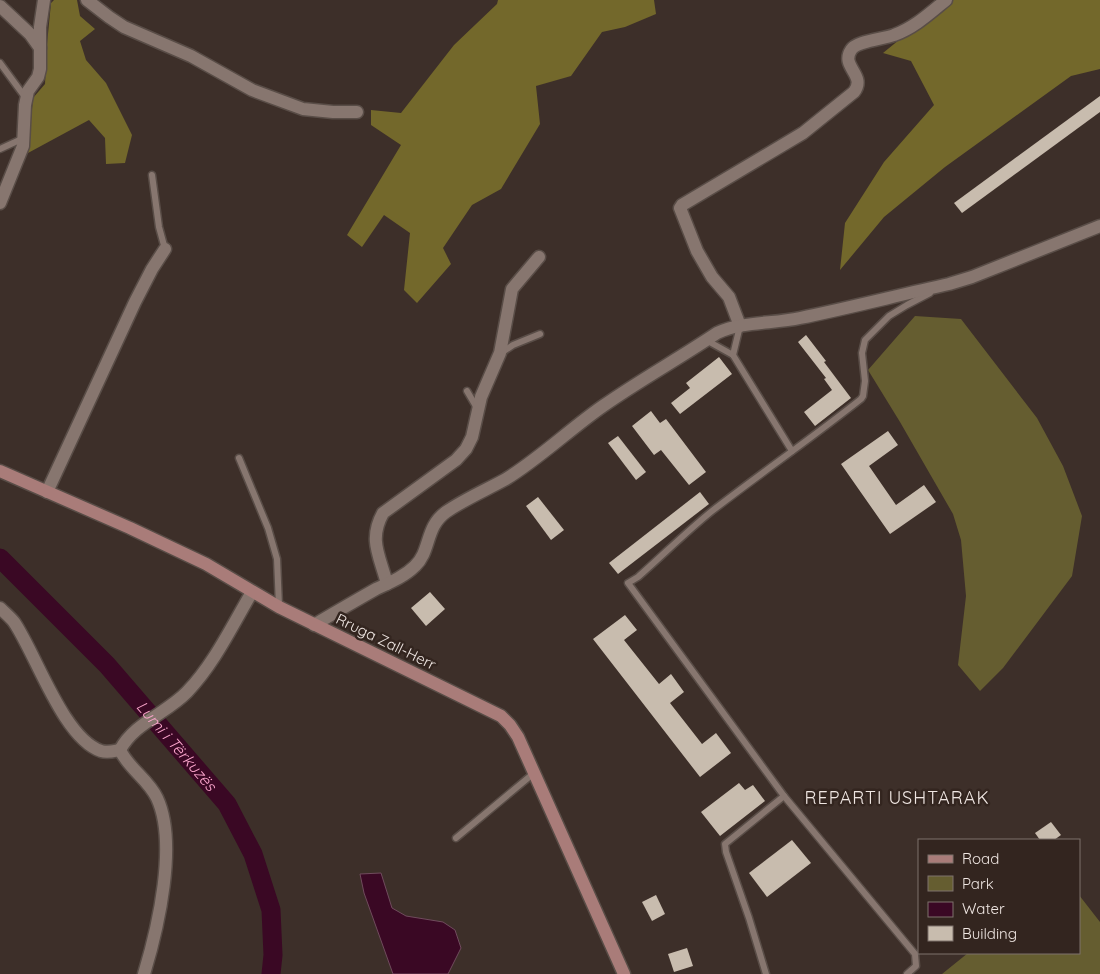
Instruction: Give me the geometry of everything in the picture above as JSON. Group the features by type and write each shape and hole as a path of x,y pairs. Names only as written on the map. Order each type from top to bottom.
{"main road":[{"name":"Rruga Zall-Herr","path":"0,471 130,528 206,564 279,607 501,716 518,737 624,974"}],"street":[{"path":"0,204 23,146 27,95 38,77 40,69 40,27 44,0"},
{"path":"87,0 124,27 191,56 252,90 303,109 357,112"},
{"path":"740,326 728,297 712,277 697,251 680,208 682,205 803,133 854,92 858,87 859,81 848,60 849,52 854,46 894,36 911,28 946,0"},
{"path":"0,6 30,34 40,48"},
{"path":"314,625 407,573 416,566 422,557 431,530 437,520 445,513 505,479 602,406 727,328 799,318 948,284 972,277 1100,226"},
{"path":"47,492 135,302 164,249"},
{"path":"387,584 376,544 375,532 378,522 383,513 390,507 456,460 466,449 472,437 477,408 500,353 512,289 540,256"},
{"path":"120,750 137,730 185,694 196,682 252,592"},
{"path":"0,608 12,620 38,670 75,730 88,744 100,751 120,750"},
{"path":"120,750 127,763 150,786 163,814 166,832 166,864 150,955 144,974"}],"lane":[{"path":"0,63 27,95"},
{"path":"0,149 24,137"},
{"path":"152,175 164,249"},
{"path":"907,974 916,966 914,954 784,796 628,583 638,577 710,513 766,470 815,436 863,396 865,381 862,353 865,340 889,316 948,284"},
{"path":"733,355 740,326"},
{"path":"500,353 513,345 540,334"},
{"path":"706,340 733,355 792,451"},
{"path":"467,391 477,408"},
{"path":"239,458 268,528 277,560 279,607"},
{"path":"456,838 534,774"},
{"path":"766,974 724,844 784,796"}],"green space":[{"path":"915,316 961,319 1037,418 1063,466 1082,516 1072,576 1003,668 980,691 958,665 966,596 961,540 953,514 868,370"},
{"path":"1080,896 1100,922 1100,974 942,974 967,954 1080,954"}],"shaded area":[{"path":"54,0 77,0 80,16 95,29 80,41 86,60 106,83 132,135 125,163 106,164 105,138 89,120 28,153 33,98 45,84 51,3"},
{"path":"498,0 654,0 656,14 625,27 602,32 571,76 536,86 540,124 501,189 472,205 443,248 451,264 417,303 404,290 410,233 384,215 362,247 347,235 401,145 371,125 371,110 401,113 454,45 497,4"},
{"path":"948,0 1100,0 1100,69 1071,76 945,167 884,217 840,270 845,223 884,162 934,105 911,61 883,53"}],"water":[{"path":"381,873 392,908 406,916 443,922 455,930 461,948 448,974 393,974 364,893 360,874"}],"building":[{"path":"1100,96 1100,112 962,213 954,203"},
{"path":"806,335 851,398 815,426 804,412 832,390 824,379 826,378 798,342"},
{"path":"719,357 732,374 680,414 671,403 690,388 686,383"},
{"path":"651,411 660,423 666,419 706,472 689,485 661,450 654,455 632,426"},
{"path":"888,431 898,445 869,466 896,505 924,485 936,502 890,534 841,464"},
{"path":"618,436 646,472 636,480 608,443"},
{"path":"700,492 709,504 618,574 609,563"},
{"path":"538,497 564,530 551,540 526,506"},
{"path":"430,592 445,609 426,626 411,608"},
{"path":"625,615 637,630 624,640 659,684 671,674 684,692 670,703 702,744 716,733 731,753 700,777 593,639"},
{"path":"739,783 745,790 753,785 765,801 720,836 701,812"},
{"path":"1051,822 1061,835 1055,839 1039,839 1035,833"},
{"path":"792,840 811,863 767,897 749,873"},
{"path":"656,895 665,914 652,921 642,902"},
{"path":"687,948 693,966 674,972 668,954"}],"waterway":[{"name":"Lumi i Tërkuzës","path":"0,558 107,665 227,804 253,854 271,910 273,955 271,974"}],"district":[{"name":"REPARTI USHTARAK","path":"897,798"}]}
